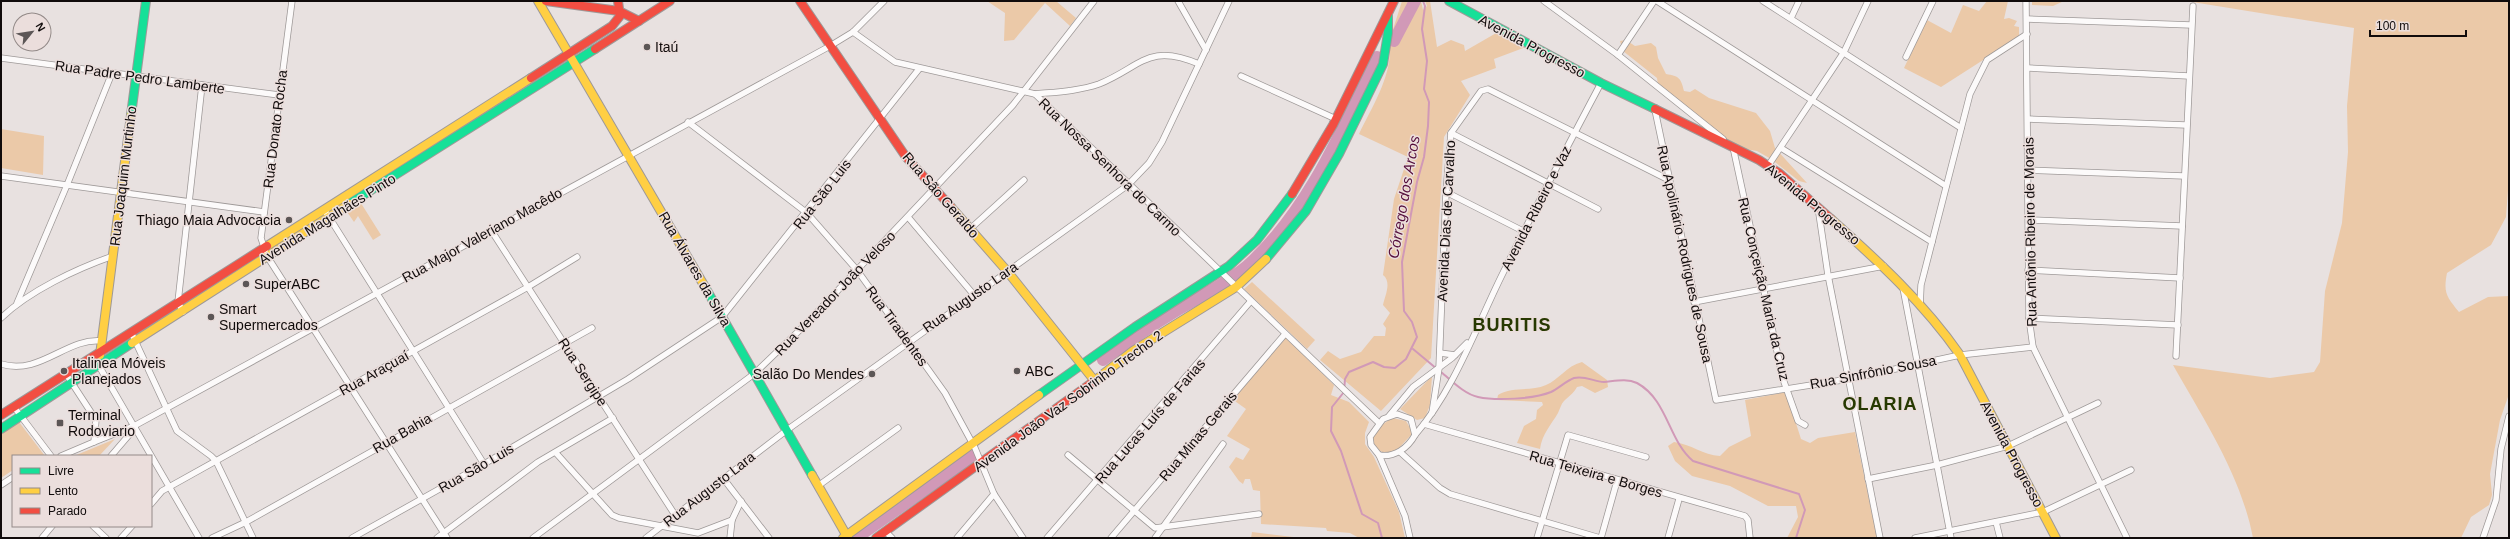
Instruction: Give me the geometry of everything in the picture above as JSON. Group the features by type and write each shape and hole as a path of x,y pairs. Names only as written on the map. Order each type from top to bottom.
{"street":[{"name":"Rua Joaquim Murtinho","path":"99,366 146,1"},
{"name":"Rua Donato Rocha","path":"292,1 261,238 267,256 349,387 447,538"},
{"path":"529,1 538,1"},
{"name":"Rua Álvares da Silva","path":"538,1 630,155 787,430 846,537"},
{"path":"546,1 619,11 637,22"},
{"path":"618,1 619,11"},
{"name":"Avenida Magalhães Pinto","path":"1,429 267,256 670,1"},
{"name":"Rua São Geraldo","path":"800,1 906,157 1007,271 1094,380"},
{"name":"Rua Major Valeriano Macêdo","path":"134,427 377,292 830,46 853,32 884,1"},
{"name":"Rua Vereador João Veloso","path":"533,538 754,374 857,270 1013,105 1094,1"},
{"path":"1178,1 1206,50"},
{"name":"Rua Augusto Lara","path":"646,538 723,478 908,341 1128,185 1149,163 1162,142 1229,1"},
{"path":"846,537 974,446 1136,327 1224,275 1257,240 1299,186 1336,119 1394,1"},
{"name":"Avenida Progresso","path":"1449,1 1601,83 1731,146 1768,166 1818,206 1884,266 1942,329 1960,355 2056,538"},
{"path":"1545,1 1618,55 1731,146"},
{"path":"1618,55 1656,1 1946,186"},
{"path":"1763,1 1961,128"},
{"path":"1791,18 1799,1"},
{"path":"1768,166 1844,52 1868,1"},
{"path":"1906,56 1933,1"},
{"name":"Rua Antônio Ribeiro de Morais","path":"2026,1 2028,68 2028,270 2029,318 2033,347 2069,417 2127,538"},
{"path":"2176,356 2186,125 2193,6"},
{"name":"Avenida Magalhães Pinto","path":"1,415 612,26 620,16 619,11"},
{"name":"Avenida João Vaz Sobrinho Trecho 2","path":"876,538 980,460 1051,414 1133,351 1235,286 1271,255 1306,211 1339,154 1382,64 1388,33 1388,13"},
{"path":"2027,19 2191,25"},
{"name":"Rua Nossa Senhora do Carmo","path":"853,32 895,62 1035,94 1128,185 1235,286"},
{"path":"1920,306 1921,285 1970,94 1987,60 2027,34"},
{"path":"1371,47 1381,47 1385,53"},
{"path":"1035,94 1088,88 1101,83 1139,60 1155,56 1178,57 1199,64"},
{"name":"Rua Padre Pedro Lamberte","path":"1,58 280,95"},
{"name":"Rua São Luis","path":"352,538 484,464 661,359 722,317 880,120 919,68"},
{"path":"2028,68 2189,76"},
{"path":"17,303 112,73"},
{"path":"1241,76 1336,119"},
{"name":"Avenida Ribeiro e Vaz","path":"1473,335 1523,231 1601,83"},
{"path":"182,312 178,302 202,85"},
{"name":"Avenida Dias de Carvalho","path":"1432,413 1439,368 1446,192 1451,133 1481,91 1488,89 1575,133"},
{"name":"Rua Apolinário Rodrigues de Sousa","path":"1655,110 1715,398"},
{"path":"466,119 472,127"},
{"path":"2028,119 2186,125"},
{"name":"Rua Tiradentes","path":"688,122 806,213 857,270 945,392 974,446 994,494 1023,538"},
{"path":"1451,133 1598,209"},
{"path":"1575,133 1669,180"},
{"name":"Rua Conçeição Maria da Cruz","path":"1731,146 1786,388 1798,421 1805,425"},
{"path":"1781,148 1932,242"},
{"path":"2028,170 2184,176"},
{"path":"1,176 264,212"},
{"path":"970,230 1024,180"},
{"path":"1446,192 1523,231"},
{"path":"1818,206 1828,275 1850,378 1880,538"},
{"path":"324,209 414,350 484,464"},
{"path":"908,217 974,295"},
{"path":"2029,220 2182,226"},
{"name":"Rua Sergipe","path":"491,230 675,515"},
{"path":"1,318 17,303 93,263 113,256"},
{"name":"Rua Araçuaí","path":"152,503 162,491 171,488 216,461 528,287 577,257"},
{"path":"1694,302 1762,287 1884,266"},
{"path":"2028,270 2180,278"},
{"path":"1235,286 1250,302 1349,393 1379,423"},
{"path":"1902,286 1951,538"},
{"name":"Rua Lucas Luís de Farias","path":"1047,538 1099,480 1250,302"},
{"path":"2029,318 2178,325"},
{"name":"Rua Bahia","path":"212,538 246,522 449,406 592,328"},
{"path":"131,332 177,432 216,461 253,538"},
{"name":"Rua Minas Gerais","path":"1111,538 1285,334"},
{"path":"1410,538 1405,516 1378,455 1371,445 1370,437 1379,423 1388,416 1413,387 1455,355 1473,335"},
{"path":"1378,455 1386,456 1400,452 1412,441 1432,413 1473,335"},
{"path":"1,364 23,366 42,361 90,340 102,341"},
{"path":"109,346 115,356"},
{"name":"Rua Sinfrônio Sousa","path":"1715,398 1720,401 1786,388 1850,378 1960,355 2033,347"},
{"path":"1440,352 1455,355"},
{"path":"99,366 151,455"},
{"path":"66,374 96,420 94,442"},
{"path":"1868,479 1937,465 2008,446 2098,403"},
{"path":"14,407 20,417 50,455"},
{"path":"1388,416 1405,416 1411,420 1415,435"},
{"path":"2483,538 2496,500 2501,449 2509,416"},
{"path":"437,538 538,462 556,453 613,418"},
{"name":"Rua Teixeira e Borges","path":"1424,424 1679,499 1745,516 1748,520 1750,538"},
{"path":"63,455 134,427"},
{"path":"112,455 134,427"},
{"path":"818,486 898,428"},
{"path":"1537,538 1565,438 1570,435 1646,457"},
{"path":"1155,538 1224,444"},
{"path":"1400,452 1445,491 1542,522 1601,538 1617,481"},
{"path":"556,453 612,515 660,527 698,533 732,520"},
{"path":"1068,455 1155,528 1161,529 1259,514"},
{"path":"1386,456 1387,477"},
{"path":"152,457 198,538"},
{"path":"1916,538 2042,512 2130,470"},
{"path":"1,485 12,478"},
{"path":"723,478 769,538"},
{"path":"957,538 994,494"},
{"path":"1668,538 1679,499"},
{"path":"730,538 732,520 741,501"},
{"path":"1996,522 2000,538"},
{"path":"42,538 51,527"},
{"path":"94,527 106,538"},
{"path":"121,538 131,527"},
{"path":"885,531 892,538"}],"shaded area":[{"path":"987,1 1056,1 1076,18 1070,26 1045,3 1014,40 1004,41 1005,13"},
{"path":"1402,1 1411,1 1393,38 1389,42"},
{"path":"1418,1 1421,1 1423,10 1427,6 1425,1 1430,1 1437,47 1451,40 1464,45 1465,51 1498,32 1526,47 1494,59 1496,68 1461,81 1470,95 1444,137 1431,358 1381,411 1320,360 1328,351 1340,359 1361,352 1374,336 1385,336 1386,328 1383,324 1390,313 1383,305 1387,281 1383,275 1394,199 1408,157 1359,134 1375,103 1384,81 1390,47 1398,39"},
{"path":"1987,1 2008,1 2004,19 2009,18 2017,21 2014,26 2019,27 2019,37 1941,87 1904,68 1927,20 1951,33 1963,5 1979,11"},
{"path":"2032,1 2064,1 2053,6 2032,5"},
{"path":"2186,1 2509,1 2509,177 2506,217 2491,245 2447,273 2446,280 2447,294 2459,312 2488,297 2509,296 2509,394 2500,420 2490,474 2492,495 2489,505 2471,517 2461,538 2253,538 2240,492 2231,470 2209,427 2173,365 2270,378 2314,372 2320,362 2325,291 2342,223 2348,152 2347,106 2354,28"},
{"path":"1626,40 1635,46 1651,43 1656,47 1658,58 1666,74 1679,78 1684,91 1690,92 1695,89 1709,98 1756,113 1770,131 1775,148 1807,183 1799,181 1771,159 1757,151 1733,147 1658,85 1657,78 1623,51 1620,41"},
{"path":"1,129 44,136 43,175 1,168"},
{"path":"359,200 381,235 373,240 358,216 354,222 345,209"},
{"path":"1252,282 1315,340 1307,349 1244,289"},
{"path":"1285,337 1334,385 1331,395 1349,402 1369,422 1365,433 1365,444 1374,457 1399,512 1405,538 1359,538 1350,533 1327,531 1326,528 1261,524 1260,491 1253,490 1250,479 1245,479 1243,484 1239,481 1229,467 1236,457 1243,460 1250,449 1227,436 1246,409 1232,399"},
{"path":"1582,362 1607,380 1608,387 1595,393 1582,386 1577,387 1562,404 1545,434 1540,449 1517,443 1524,426 1536,419 1537,410 1543,405 1542,402 1497,400 1498,395 1503,392 1546,385 1551,383 1571,367"},
{"path":"1432,376 1430,405 1425,418 1417,420 1400,409"},
{"path":"1786,392 1801,439 1810,443 1818,438 1855,432 1877,538 1787,538 1798,517 1796,506 1768,506 1730,486 1692,476 1675,461 1668,446 1674,442 1708,454 1720,456 1729,447 1751,436 1745,400"},
{"path":"1393,418 1406,421 1413,433 1398,449 1387,454 1379,450 1373,441 1374,436 1381,426"},
{"path":"19,422 44,455 12,455 12,471 1,478 1,432"},
{"path":"115,439 100,455 76,455"},
{"path":"1252,532 1302,538 1251,538"}],"waterway":[{"path":"1394,41 1415,1"},
{"name":"Córrego dos Arcos","path":"1382,538 1378,523 1362,514 1341,451 1331,431 1332,407 1344,392 1345,379 1349,372 1373,362 1384,367 1395,368 1406,359 1417,337 1412,322 1404,311 1402,262 1417,182 1424,157 1428,126 1429,102 1424,89 1427,61 1422,29 1425,6 1423,1"},
{"path":"1103,360 1156,323 1229,280 1246,267 1268,245 1288,221 1322,169 1377,57"},
{"path":"1413,349 1437,369"},
{"path":"1441,372 1468,393 1478,397 1495,399 1525,398 1544,394 1551,392 1571,379 1578,377 1600,382 1625,380 1633,381 1647,390 1655,399 1678,442 1693,461 1799,494 1805,510 1796,538"},
{"path":"859,536 973,456"}],"traffic: fast":[{"path":"131,115 146,1"},
{"path":"1449,1 1601,83 1655,109"},
{"path":"1266,259 1306,211 1339,154 1383,64 1388,33 1388,14"},
{"path":"349,204 595,49"},
{"path":"1039,395 1135,327 1229,266 1257,240 1292,194"},
{"path":"705,287 812,475"},
{"path":"1,429 132,343"}],"traffic: slow":[{"path":"538,1 705,287"},
{"path":"267,246 531,78"},
{"path":"100,355 131,115"},
{"path":"132,343 349,204"},
{"path":"951,207 1007,271 1094,380"},
{"path":"1831,219 1900,283 1916,300 1960,355 2056,538"},
{"path":"1093,382 1133,351 1236,287 1266,259"},
{"path":"843,538 1039,395"},
{"path":"812,475 848,538"}],"traffic: jam":[{"path":"546,1 619,11 639,21"},
{"path":"531,78 612,26 620,16 618,1"},
{"path":"595,49 670,1"},
{"path":"800,1 906,157 951,207"},
{"path":"1292,194 1333,125 1394,1"},
{"path":"1655,109 1759,160 1779,173 1831,219"},
{"path":"1,415 267,246"},
{"path":"876,538 1093,382"}],"place":[{"name":"Itaú","path":"647,47"},
{"name":"Thiago Maia Advocacia","path":"289,220"},
{"name":"SuperABC","path":"246,284"},
{"name":"Smart Supermercados","path":"211,317"},
{"name":"Italinea Móveis Planejados","path":"64,371"},
{"name":"ABC","path":"1017,371"},
{"name":"Salão Do Mendes","path":"872,374"},
{"name":"Terminal Rodoviario","path":"60,423"}],"district":[{"name":"BURITIS","path":"1512,325"},
{"name":"OLARIA","path":"1880,404"}]}
